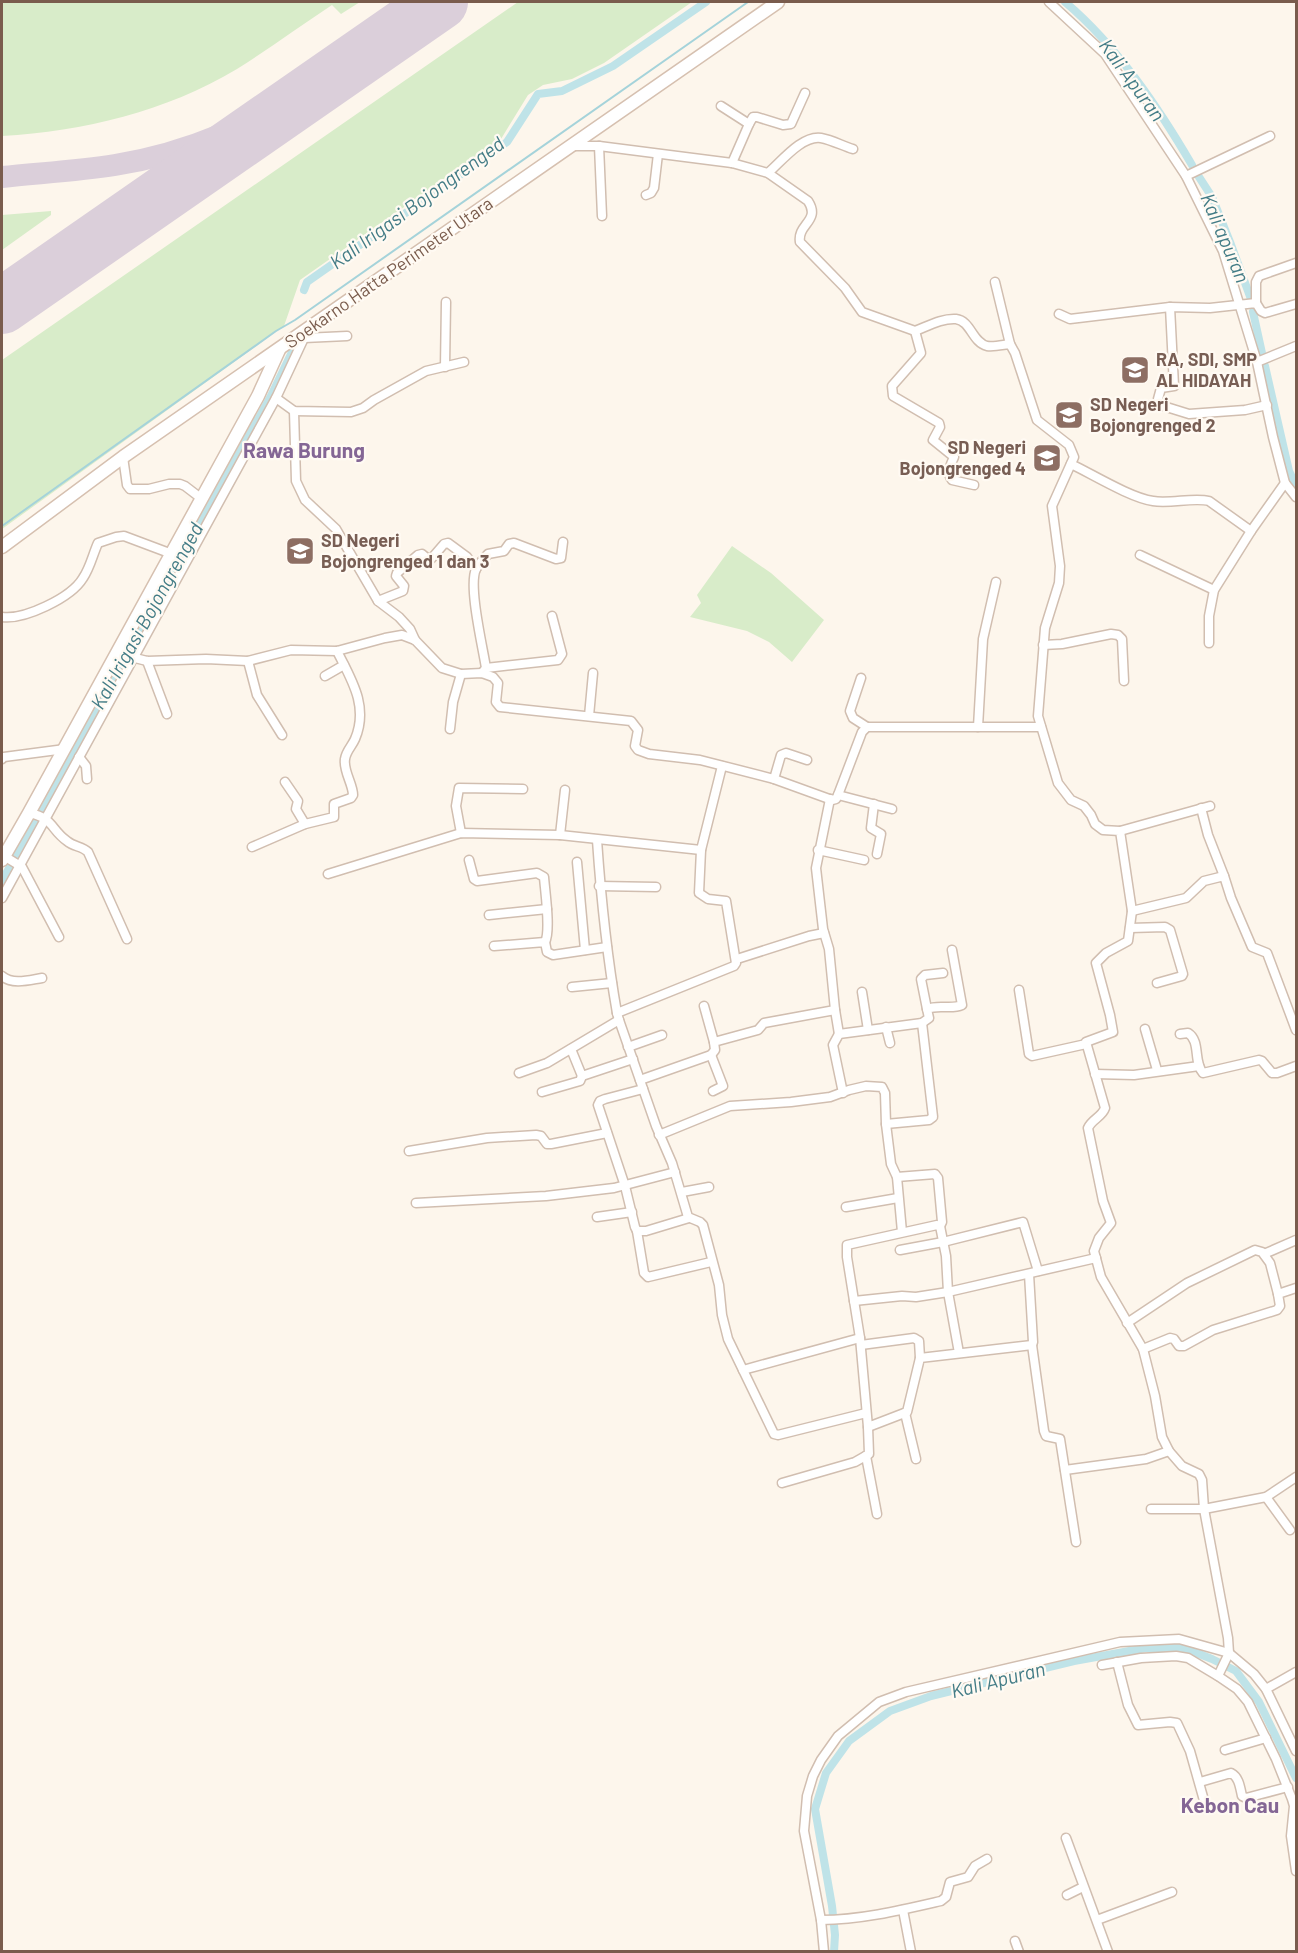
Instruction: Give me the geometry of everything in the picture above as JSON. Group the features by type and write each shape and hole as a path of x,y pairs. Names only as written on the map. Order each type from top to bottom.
{"main road":[{"name":"Soekarno Hatta Perimeter Utara","path":"2,547 123,457 280,348 302,336 778,2"},
{"path":"4,858 37,815 65,749 202,499 224,476 280,348"}],"street":[{"path":"1049,2 1105,54 1186,176 1223,251 1257,362 1285,483 1296,497"},
{"path":"732,163 753,117 783,125 791,124 805,93"},
{"path":"721,106 749,124"},
{"path":"1186,176 1270,136"},
{"path":"768,173 803,141 812,138 821,138 853,150"},
{"path":"573,146 599,146 732,163 768,173 808,201 812,208 812,215 799,234 800,242 845,288 862,312 915,331 944,320 957,319 966,323 976,339 984,345 1010,344"},
{"path":"599,146 602,216"},
{"path":"646,195 654,188 658,154"},
{"path":"1296,263 1259,276 1256,282 1256,303 1261,311 1265,313 1296,304"},
{"path":"995,282 1010,344 1037,420 1069,445 1074,458 1052,506 1060,566 1059,583 1045,628 1038,716 1058,783 1071,800 1084,806 1091,814 1095,824 1103,830 1120,831 1206,807 1208,835 1231,898 1252,947 1267,953 1296,1030"},
{"path":"445,367 446,302"},
{"path":"1059,314 1070,319 1170,307 1240,306 1256,303"},
{"path":"1170,307 1174,386 1161,388 1158,399 1160,405 1189,414 1245,410 1267,405"},
{"path":"915,331 921,353 892,386 891,391 893,396 939,423 940,427 933,440 954,457 948,472 949,477 952,480 974,485"},
{"path":"2,898 19,864 37,815 80,757 153,621 224,476 276,399 302,336 347,336"},
{"path":"1257,362 1296,346"},
{"path":"276,399 294,411 351,412 363,408 426,371 464,362"},
{"path":"294,411 296,481 305,500 336,529 378,601 399,617 415,640 442,668 460,674 558,660 562,654 552,616"},
{"path":"123,457 127,485 130,489 149,489 180,484 202,499"},
{"path":"1071,464 1138,498 1150,501 1184,502 1202,499 1209,501 1251,531"},
{"path":"1209,643 1209,616 1214,590 1285,483"},
{"path":"2,617 20,616 63,598 75,589 84,578 98,543 124,536 172,554"},
{"path":"563,542 561,558 556,560 514,543 509,544 504,551 488,554 476,569 475,602 484,671 498,683 496,702 500,707 631,721 638,730 635,746 643,753 685,757 774,779 834,797 892,809"},
{"path":"378,601 404,591 404,586 396,576 397,573 418,555 422,554 430,559 444,544 448,543 467,557 476,569"},
{"path":"1140,555 1214,590"},
{"path":"978,727 983,639 996,582"},
{"path":"1043,645 1062,644 1111,634 1118,635 1122,639 1124,681"},
{"path":"120,652 147,661 207,658 248,661 291,650 336,651 402,635 415,640"},
{"path":"252,847 305,824 334,817 336,815 334,804 351,798 353,795 344,763 355,739 360,718 359,699 336,651"},
{"path":"147,661 167,714"},
{"path":"248,661 257,695 282,735"},
{"path":"325,676 344,665"},
{"path":"589,716 593,673"},
{"path":"450,729 453,702 460,674"},
{"path":"861,678 850,711 853,718 867,728 1041,727"},
{"path":"843,1093 833,1045 839,1034 816,868 818,850 834,797 862,732 867,728"},
{"path":"2,756 65,749"},
{"path":"774,779 781,755 786,753 807,760"},
{"path":"80,757 86,766 87,779"},
{"path":"519,1073 547,1064 618,1016 734,966 737,959 726,900 708,899 699,893 701,850 722,766"},
{"path":"285,782 298,801 296,809 305,824"},
{"path":"461,833 456,806 459,788 523,789"},
{"path":"560,835 565,790"},
{"path":"874,804 871,828 881,834 877,854"},
{"path":"37,815 68,842 88,852 127,939"},
{"path":"1019,990 1029,1054 1032,1056 1086,1044 1089,1039 1113,1032 1096,963 1106,953 1128,941 1132,911 1120,831"},
{"path":"328,874 461,833 560,835 701,850"},
{"path":"597,840 599,886 618,1016 659,1135 675,1172 689,1218"},
{"path":"818,850 864,860"},
{"path":"4,858 19,864 59,937"},
{"path":"468,860 474,879 477,881 542,874 547,909 548,934 545,942 547,952 553,955 608,947"},
{"path":"577,862 585,950"},
{"path":"1132,911 1186,898 1204,881 1224,876"},
{"path":"599,886 656,887"},
{"path":"489,915 547,909"},
{"path":"1130,928 1165,927 1170,930 1183,974 1157,983"},
{"path":"737,959 824,933"},
{"path":"494,946 545,942"},
{"path":"927,1009 962,1005 952,950"},
{"path":"839,1034 922,1023 929,1018 921,980 925,975 943,973"},
{"path":"2,976 8,981 42,978"},
{"path":"572,987 612,983"},
{"path":"862,992 868,1030"},
{"path":"640,1080 711,1055 715,1050 714,1042 704,1006"},
{"path":"714,1042 758,1030 764,1023 835,1010"},
{"path":"886,1124 929,1120 933,1117 922,1023"},
{"path":"886,1027 890,1043"},
{"path":"1144,1029 1157,1070"},
{"path":"1180,1034 1188,1033 1193,1037 1201,1072 1259,1060 1268,1070 1277,1073 1296,1066"},
{"path":"628,1047 662,1035"},
{"path":"1086,1044 1105,1108 1088,1128 1103,1201 1111,1223 1095,1245 1096,1258 1101,1276 1143,1349 1155,1396 1162,1437 1169,1451 1182,1466 1199,1474 1202,1480 1204,1509 1227,1630 1228,1656 1220,1673"},
{"path":"570,1049 582,1076"},
{"path":"711,1055 723,1086 713,1091"},
{"path":"542,1092 580,1081 582,1076 633,1059"},
{"path":"1095,1074 1134,1075 1199,1066"},
{"path":"659,1135 730,1106 791,1102 830,1097 866,1086 882,1087 885,1093 891,1164 897,1177 902,1232"},
{"path":"643,1089 600,1101 598,1108 625,1186 637,1231 644,1273 648,1277 711,1262"},
{"path":"409,1151 487,1138 526,1136 541,1136 547,1144 551,1144 607,1133"},
{"path":"416,1203 546,1196 625,1186 675,1172"},
{"path":"897,1177 935,1174 938,1178 942,1222 940,1226 948,1292 959,1353"},
{"path":"682,1192 709,1187"},
{"path":"846,1207 898,1198"},
{"path":"597,1217 632,1212"},
{"path":"637,1231 646,1232 689,1218 703,1225 711,1262 719,1285 722,1315 728,1339 776,1436 866,1413"},
{"path":"900,1250 1023,1222 1038,1271"},
{"path":"782,1483 845,1465 870,1454 861,1341 847,1245 935,1225 940,1226"},
{"path":"1264,1254 1296,1240"},
{"path":"1127,1323 1187,1283 1255,1250 1264,1254 1270,1263 1280,1306 1277,1310 1213,1330 1184,1346 1178,1345 1174,1339 1170,1338 1143,1349"},
{"path":"854,1301 902,1296 916,1297 948,1292 1096,1258"},
{"path":"1029,1274 1032,1345 1044,1431 1046,1436 1060,1439 1076,1542"},
{"path":"1278,1294 1296,1288"},
{"path":"743,1370 861,1341 914,1338 919,1341 920,1358 909,1410 868,1427"},
{"path":"920,1358 1032,1345"},
{"path":"905,1413 916,1459"},
{"path":"1065,1470 1146,1459 1169,1451"},
{"path":"866,1456 877,1514"},
{"path":"1151,1509 1204,1509 1266,1497 1296,1478"},
{"path":"1266,1497 1290,1530"},
{"path":"824,1952 825,1920 804,1831 807,1796 820,1761 838,1736 879,1702 906,1692 1120,1642 1179,1639 1228,1656 1254,1674 1266,1689 1296,1751"},
{"path":"1102,1665 1141,1658 1176,1656 1188,1658 1220,1673 1244,1695 1266,1738 1294,1806 1291,1836 1296,1871"},
{"path":"1117,1662 1128,1705 1136,1722 1142,1726 1177,1723 1187,1743 1200,1782 1204,1804"},
{"path":"1266,1689 1296,1672"},
{"path":"1225,1750 1266,1738"},
{"path":"1200,1782 1231,1773 1236,1777 1242,1796 1246,1798 1288,1787"},
{"path":"1066,1838 1108,1952"},
{"path":"825,1920 903,1910 945,1899 950,1882 968,1877 975,1866 987,1859"},
{"path":"1068,1895 1083,1887"},
{"path":"1097,1920 1172,1892"},
{"path":"903,1910 911,1952"},
{"path":"1014,1941 1018,1952"}],"green space":[{"path":"2,2 360,2 341,14 332,5 237,69 210,84 153,108 93,124 2,136"},
{"path":"518,2 692,2 604,63 572,79 543,85 528,95 501,139 300,280 284,326 2,529 2,360"},
{"path":"51,211 51,215 2,250 2,215"},
{"path":"732,546 771,573 824,620 792,662 769,642 747,631 690,617 701,603 697,595"}],"waterway":[{"name":"Kali Irigasi Bojongrenged","path":"304,290 307,282 507,142 538,94 562,91 613,66 706,2"},
{"path":"2,526 276,331 295,320 748,2"},
{"name":"Kali Apuran","path":"1065,2 1102,38 1135,78 1192,165"},
{"name":"Kali apuran","path":"1199,177 1212,197 1251,299"},
{"name":"Kali Apuran","path":"1253,312 1262,353"},
{"name":"Kali Irigasi Bojongrenged","path":"2,881 271,396 292,352"},
{"name":"Kali Apuran","path":"1265,366 1289,471 1296,486"},
{"name":"Kali Apuran","path":"834,1952 832,1906 815,1809 826,1773 849,1741 890,1711 931,1696 1074,1661 1146,1648 1184,1648 1236,1671 1259,1702 1296,1778"}],"taxiway":[{"path":"2,177 101,167 170,153 248,123 322,83"}],"runway":[{"path":"2,306 440,2"}],"place":[{"name":"RA, SDI, SMP AL HIDAYAH","path":"1135,370"},
{"name":"SD Negeri Bojongrenged 2","path":"1069,415"},
{"name":"SD Negeri Bojongrenged 4","path":"1047,458"},
{"name":"SD Negeri Bojongrenged 1 dan 3","path":"300,551"}],"district":[{"name":"Rawa Burung","path":"304,451"},
{"name":"Kebon Cau","path":"1230,1806"}]}
